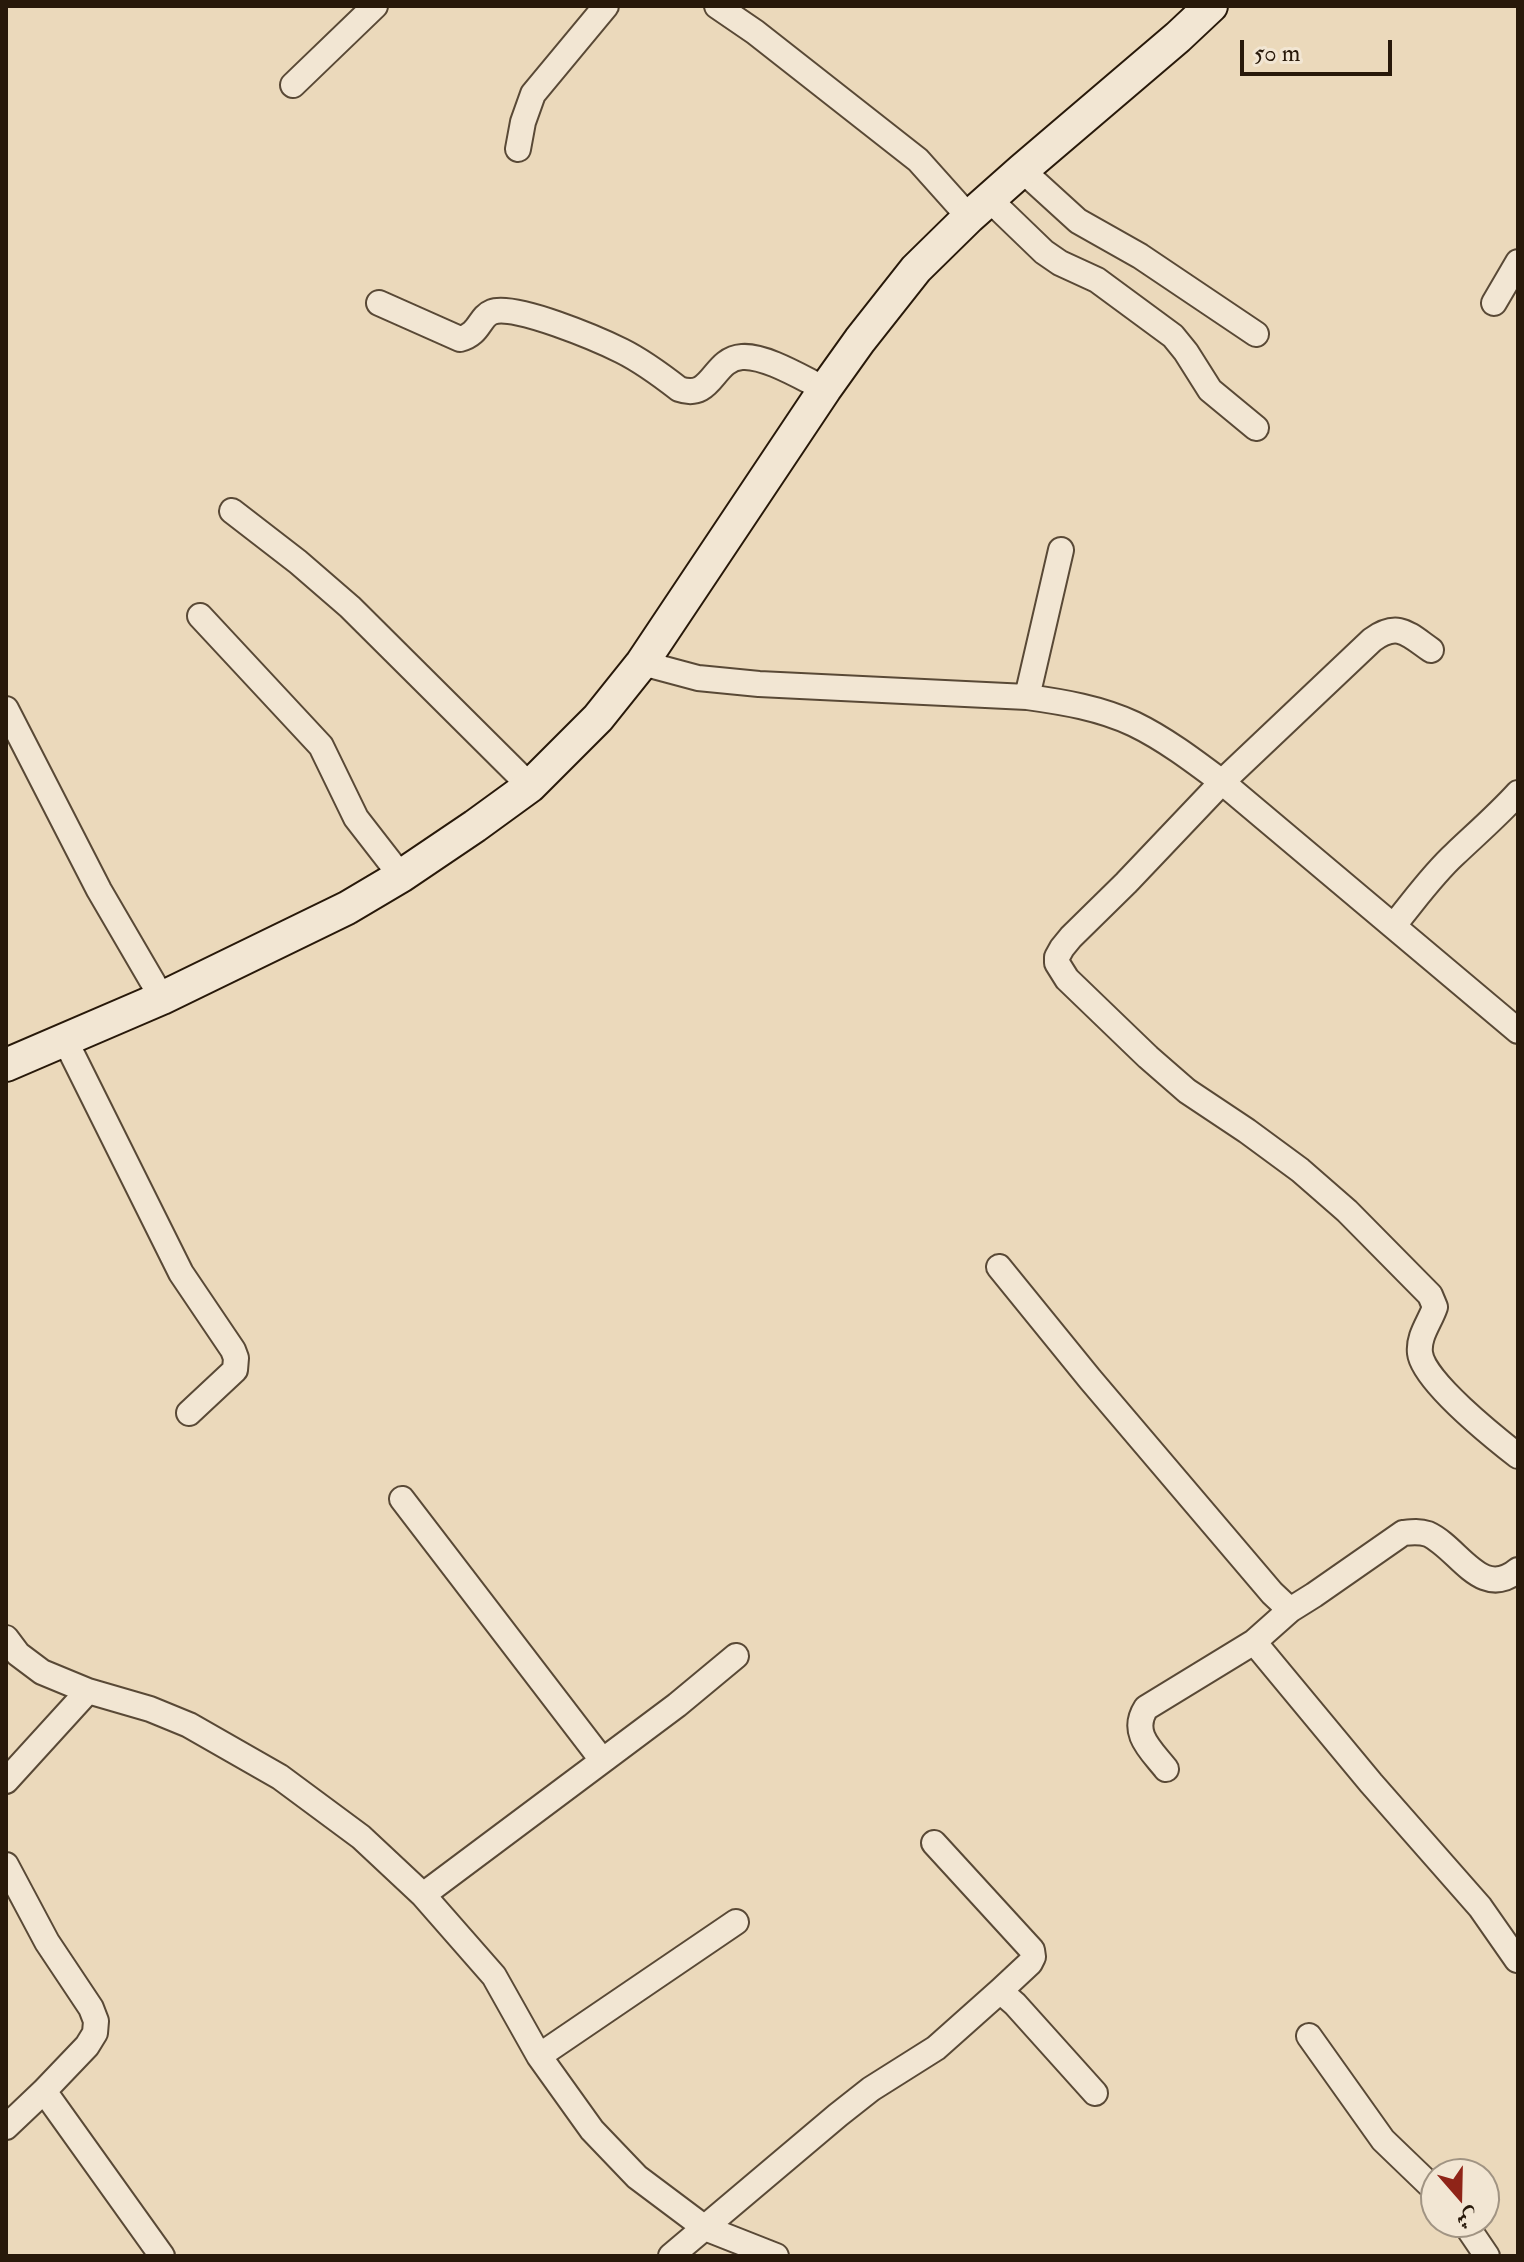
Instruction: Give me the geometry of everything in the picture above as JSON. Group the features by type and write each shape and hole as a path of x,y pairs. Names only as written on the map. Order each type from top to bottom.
{"main road":[{"path":"6,1065 162,998 347,908 401,876 530,786 598,718 642,663 825,389 916,269 979,208 1211,6"}],"street":[{"path":"293,85 375,6"},
{"path":"518,149 533,94 606,6"},
{"path":"717,6 755,32 979,208 1069,268 1097,280 1173,336 1210,390 1256,428"},
{"path":"1022,170 1078,221 1140,256 1256,334"},
{"path":"1494,303 1518,262"},
{"path":"379,303 460,339 473,334 487,315 494,311 528,315 624,351 688,392 697,391 730,360 742,357 763,360 825,389"},
{"path":"232,511 350,607 530,786"},
{"path":"1027,697 1061,550"},
{"path":"200,616 321,746 356,818 401,876"},
{"path":"1431,650 1405,631 1383,632 1344,665 1222,782 1071,937 1057,957 1057,963 1067,979 1148,1057 1187,1091 1300,1170 1347,1211 1430,1295 1435,1307 1422,1333 1419,1353 1423,1363 1448,1395 1518,1456"},
{"path":"642,663 698,678 759,684 1027,697 1102,712 1134,725 1222,782 1518,1031"},
{"path":"6,709 99,890 162,998"},
{"path":"1394,925 1436,874 1518,793"},
{"path":"65,1040 181,1273 236,1358 235,1370 189,1413"},
{"path":"999,1267 1272,1593 1290,1610"},
{"path":"402,1499 602,1760"},
{"path":"1166,1769 1147,1745 1139,1727 1146,1708 1254,1642 1290,1610 1403,1533 1415,1531 1436,1539 1483,1578 1498,1581 1518,1570"},
{"path":"6,1638 18,1654 42,1672 189,1725 280,1777 361,1837 423,1895 494,1976 539,2056 592,2130 637,2177 705,2228 776,2256"},
{"path":"1254,1642 1371,1783 1480,1907 1517,1960"},
{"path":"423,1895 677,1705 736,1656"},
{"path":"6,1781 88,1691"},
{"path":"671,2256 871,2089 936,2048 1030,1963 1032,1950 934,1843"},
{"path":"6,1865 47,1942 91,2008 96,2021 95,2033 87,2046 6,2127"},
{"path":"539,2056 736,1922"},
{"path":"1000,1991 1095,2093"},
{"path":"1309,2036 1383,2140 1420,2176"},
{"path":"44,2091 162,2256"},
{"path":"1475,2238 1487,2256"}]}
